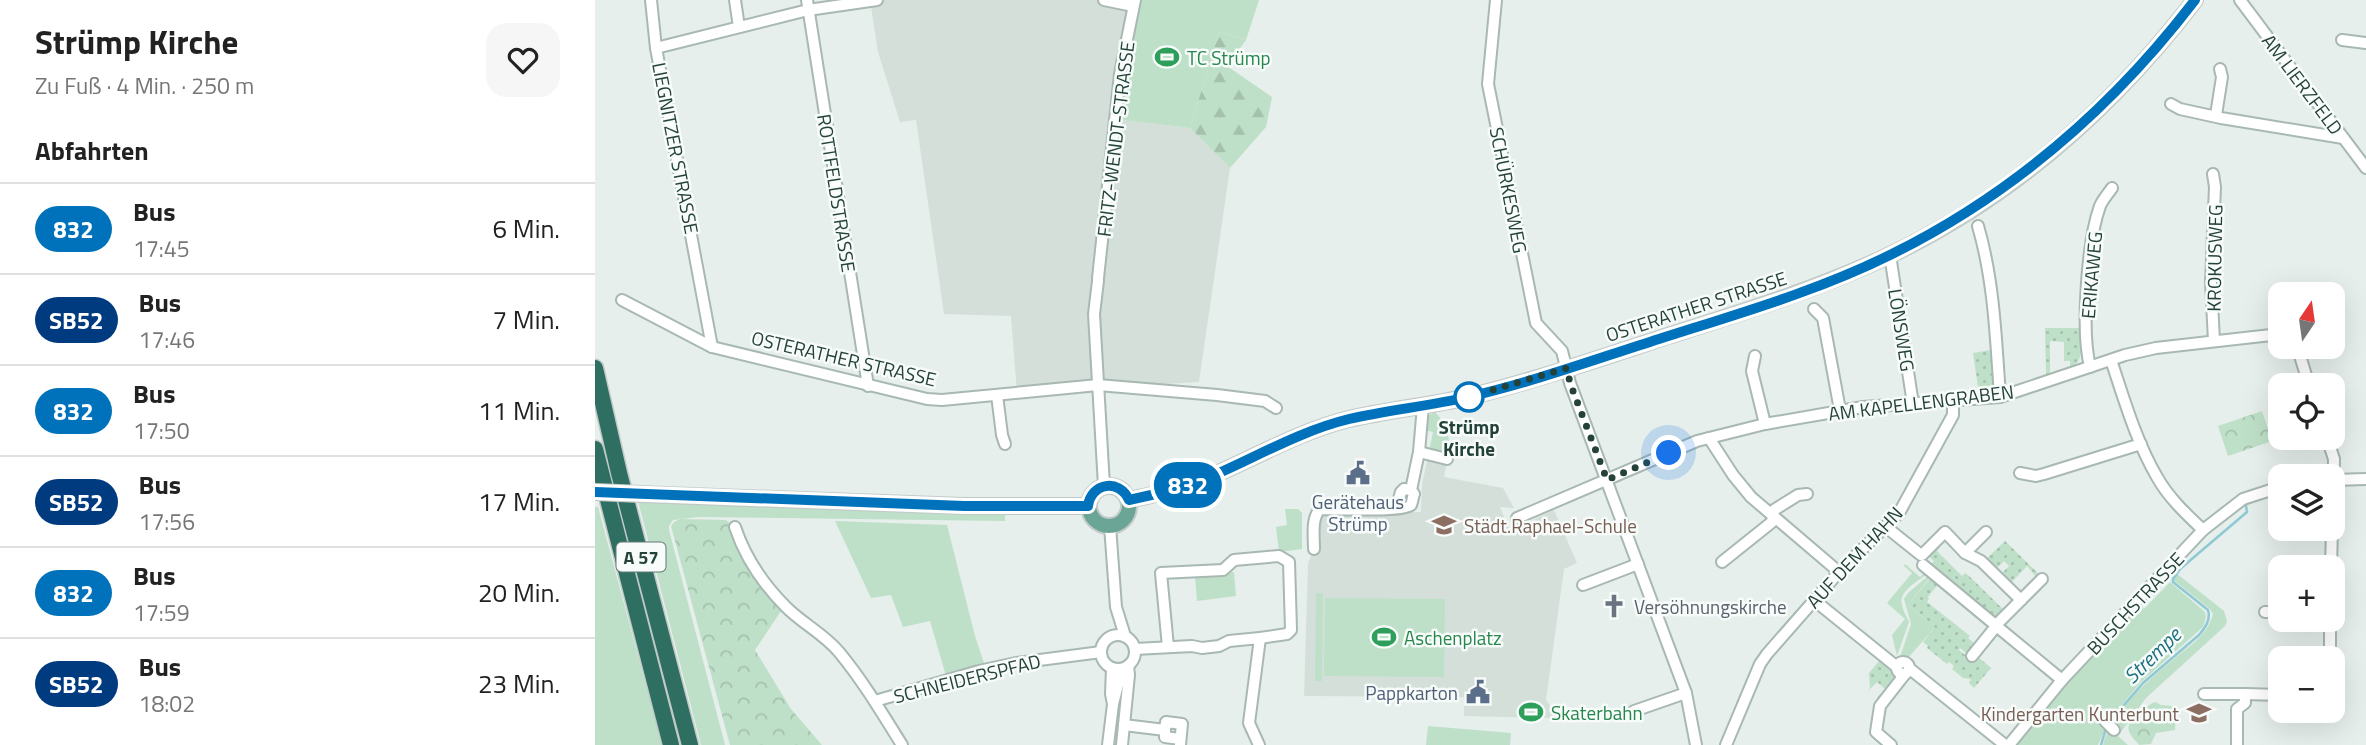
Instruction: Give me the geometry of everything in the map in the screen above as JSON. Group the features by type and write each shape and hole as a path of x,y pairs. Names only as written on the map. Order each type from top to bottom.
{"highway":[{"name":"A 57","path":"595,368 619,474 690,745"},
{"name":"A 57","path":"595,449 671,745"}],"main road":[{"name":"OSTERATHER STRASSE","path":"1129,500 1187,485 1313,430 1350,419 1469,397 1567,368 1825,283 1890,255 1970,210 2051,152 2129,79 2195,0"},
{"path":"595,492 964,506 1083,507 1093,519 1111,526 1124,519 1129,500 1117,487 1104,486 1093,493 1083,507"}],"street":[{"path":"650,0 656,48"},
{"path":"735,0 739,27"},
{"name":"LIEGNITZER STRASSE","path":"712,347 656,48 739,27 807,5 877,0"},
{"path":"1104,0 1134,3"},
{"name":"SCHÜRKESWEG","path":"1496,0 1488,84 1536,323 1562,351 1570,383 1686,694 1696,745"},
{"name":"AM LIERZFELD","path":"2240,0 2366,168"},
{"name":"FRITZ-WENDT-STRASSE","path":"1104,486 1094,314 1119,85 1134,3"},
{"name":"ROTTFELDSTRASSE","path":"807,5 868,386"},
{"path":"2342,40 2366,43"},
{"path":"2216,115 2223,77 2220,69"},
{"path":"2171,104 2180,109 2343,138"},
{"name":"KROKUSWEG","path":"2213,174 2215,187 2211,282 2214,341"},
{"name":"ERIKAWEG","path":"2090,367 2086,350 2088,279 2095,226 2101,204 2112,188"},
{"path":"1978,226 1991,286 2000,397"},
{"name":"LÖNSWEG","path":"1890,255 1913,404"},
{"name":"OSTERATHER STRASSE","path":"622,300 712,347 868,386 935,399 1098,385 1265,401 1276,408"},
{"path":"1814,309 1823,318 1840,411"},
{"name":"AM KAPELLENGRABEN","path":"1517,517 1709,438 1765,424 1863,407 2000,397 2155,348 2268,335"},
{"path":"1755,356 1752,371 1765,424"},
{"path":"2111,360 2141,444 2157,478 2178,506 2203,530"},
{"path":"997,395 1005,444"},
{"name":"AUF DEM HAHN","path":"1726,745 1761,664 1839,572 1886,527 1902,507 1949,424 1953,415 1953,401"},
{"path":"1314,549 1315,520 1320,509 1395,510 1402,507 1398,502 1401,492 1404,489 1411,490 1419,452 1423,406"},
{"path":"1709,438 1751,497 1839,572"},
{"path":"2020,473 2036,476 2141,444"},
{"path":"1419,452 1447,459"},
{"path":"2345,480 2365,480"},
{"name":"BUSCHSTRASSE","path":"2007,745 2062,680 2203,530 2238,502 2268,491"},
{"path":"1722,562 1772,522 1774,510 1798,495 1807,494"},
{"path":"1111,526 1117,607 1125,636"},
{"path":"735,527 746,554 770,587 787,608 824,636 839,652 875,701 902,745"},
{"path":"1886,527 1996,626 2062,680"},
{"path":"1965,553 1986,532"},
{"path":"1922,559 1945,533 1965,553 1981,561 2021,600"},
{"path":"1135,649 1202,648 1219,646 1230,641 1287,634 1291,627 1289,562 1279,556 1234,560 1223,569 1161,573 1168,647"},
{"path":"1583,585 1638,564"},
{"path":"1972,656 1996,626 2042,579"},
{"path":"1814,600 2007,745"},
{"path":"1112,636 1117,607"},
{"path":"1108,745 1113,704 1111,694 1120,668 1134,659 1132,641 1125,636 1112,636 1104,642 1101,652 1104,662 1120,668 1129,675 1122,745"},
{"path":"1259,745 1249,723 1260,638"},
{"name":"SCHNEIDERSPFAD","path":"875,701 1004,665 1101,652"},
{"path":"1891,745 1876,732 1880,706 1904,670"},
{"path":"1634,711 1686,694"},
{"path":"2204,694 2268,695"},
{"path":"2237,745 2237,709 2245,703 2245,694"},
{"path":"2105,721 2114,730"},
{"path":"1124,725 1165,730 1165,737 1180,742"}],"shaded area":[{"path":"870,0 1135,0 1115,119 1190,128 1230,168 1199,382 1017,393 1011,316 944,314 916,120 900,122 878,52"},
{"path":"1428,457 1447,461 1444,477 1503,488 1514,508 1500,507 1510,531 1554,510 1577,563 1564,569 1546,700 1552,708 1552,718 1464,716 1464,697 1304,696 1308,564 1316,541 1318,514 1421,512 1422,484"}],"green space":[{"name":"TC Strümp","path":"1135,0 1259,0 1246,40 1219,32 1190,128 1115,119"},
{"path":"1219,32 1246,40 1227,66 1272,97 1266,127 1230,168 1190,128"},
{"path":"2045,328 2081,328 2080,356 2070,368 2070,361 2064,361 2064,342 2050,341 2050,375 2046,376"},
{"path":"1991,350 1994,386 1991,392 1979,394 1973,353"},
{"path":"2262,411 2268,429 2268,442 2228,456 2218,426"},
{"path":"1435,412 1447,433 1448,457 1429,452 1433,432 1424,430 1424,424"},
{"path":"638,501 1005,514 1005,521 699,517 673,520 669,530 725,745 701,745"},
{"path":"595,507 598,507 662,745 595,745"},
{"path":"1285,509 1298,509 1302,513 1302,549 1279,552 1276,527 1287,525"},
{"path":"680,519 726,520 732,525 783,608 755,650 791,709 822,745 730,745 671,526"},
{"path":"835,521 947,525 985,666 946,676 930,621 903,627 891,595 871,598"},
{"path":"2005,541 2039,574 2036,577 2027,566 2009,585 2000,575 2009,566 2004,561 1995,570 1985,560"},
{"path":"1938,545 1940,547 1937,551 1962,576 1965,573 1968,575 2006,612 1997,618 1994,615 1991,618 1930,566 1934,561 1928,556"},
{"path":"1905,564 1920,577 1925,572 1927,574 1903,595 1903,607 1909,622 1897,656 1892,635 1905,619 1887,603 1912,573"},
{"path":"1234,572 1236,596 1197,601 1195,576"},
{"path":"2176,573 2224,611 2227,621 2225,626 2146,698 2118,736 2128,745 2103,745 2107,732 2122,708 2143,686 2198,639 2211,621 2213,614 2210,609 2171,578"},
{"path":"1931,576 1908,605 1935,627 1908,658 1899,660 1911,624 1904,599"},
{"path":"1931,577 1939,583 1927,602 1970,636 1968,638 1974,643 1971,646 1974,649 1968,655 1960,648 1959,650 1969,658 1977,656 1991,668 1974,688 1969,683 1971,679 1963,678 1952,669 1954,666 1949,662 1947,664 1927,648 1923,642 1935,627 1908,605"},
{"path":"2170,582 2205,612 2203,627 2141,682 2109,720 2098,745 2014,745 2077,670 2141,605 2144,609"},
{"path":"1316,593 1323,593 1322,681 1315,681"},
{"name":"Aschenplatz","path":"1325,598 1445,599 1444,677 1324,676"},
{"path":"1880,660 1899,677 1880,701 1877,698 1885,689 1877,682 1867,692 1870,688 1869,673"},
{"path":"2155,702 2173,706 2176,710 2175,730 2156,733 2151,744 2139,745 2130,733 2130,722"},
{"path":"1428,726 1511,733 1510,745 1426,745"}],"waterway":[{"name":"Strempe","path":"2109,722 2143,683 2205,627 2209,617 2208,610 2173,582 2173,579 2180,569 2247,512 2246,506"},
{"name":"Strempe","path":"2101,745 2106,728"}],"bus line":[{"name":"832","path":"595,492 964,506 1088,506 1093,493 1104,486 1117,487 1129,500 1139,498 1187,485 1286,441 1339,422 1469,397 1553,373 1825,283 1890,255 1929,234 2010,183 2087,121 2129,79 2195,0"}],"place":[{"name":"TC Strümp","path":"1167,57"},
{"name":"Strümp Kirche","path":"1469,397"},
{"name":"Gerätehaus Strümp","path":"1358,473"},
{"name":"Städt.Raphael-Schule","path":"1444,525"},
{"name":"Versöhnungskirche","path":"1614,606"},
{"name":"Aschenplatz","path":"1384,637"},
{"name":"Pappkarton","path":"1478,692"},
{"name":"Skaterbahn","path":"1531,712"},
{"name":"Kindergarten Kunterbunt","path":"2199,713"}],"route":[{"path":"1469,397 1567,368 1570,383 1607,480 1669,453"}]}
